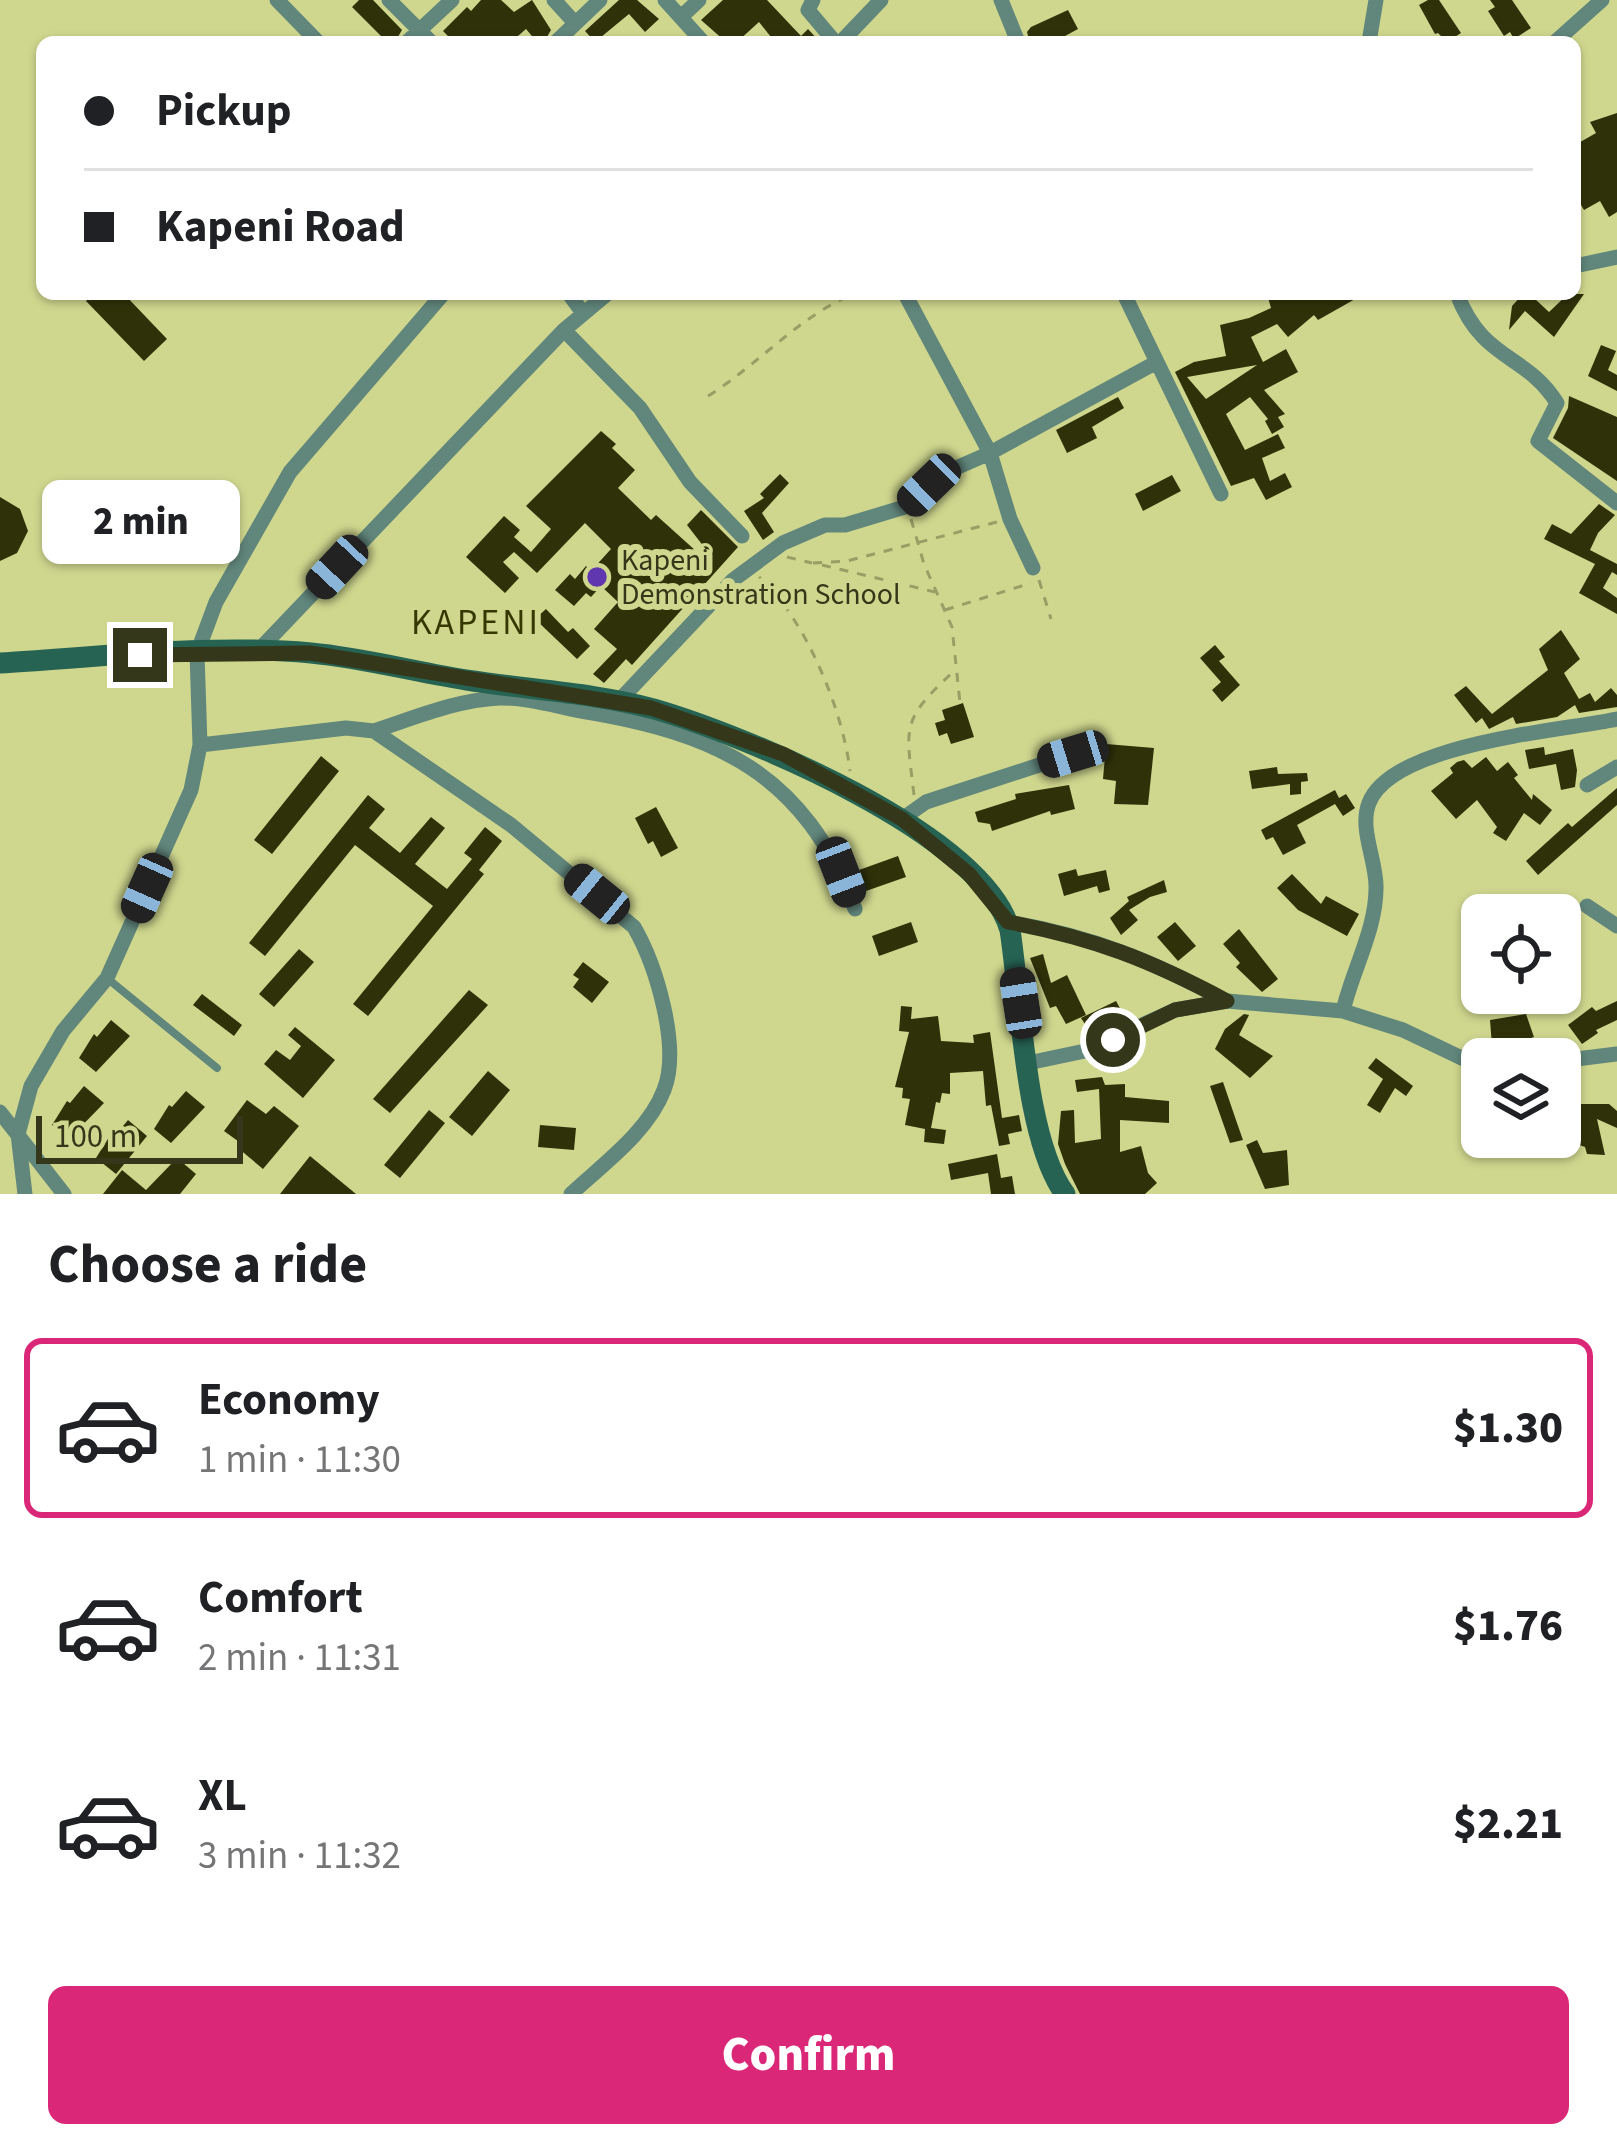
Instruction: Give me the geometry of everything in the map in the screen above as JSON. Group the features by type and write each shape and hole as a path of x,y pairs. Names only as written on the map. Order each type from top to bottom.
{"main road":[{"path":"0,663 197,653 310,653 651,708 783,754 853,792 908,814 969,874 1008,922 1046,1163 1065,1194"}],"street":[{"path":"277,0 312,36"},
{"path":"389,0 417,36"},
{"path":"421,36 452,0"},
{"path":"554,0 575,23"},
{"path":"562,36 599,0"},
{"path":"665,0 698,36"},
{"path":"681,17 699,0"},
{"path":"813,0 810,16 832,36"},
{"path":"844,36 881,0"},
{"path":"1001,0 1016,36"},
{"path":"1370,36 1376,0"},
{"path":"1563,36 1602,0"},
{"path":"1581,265 1617,257"},
{"path":"25,1194 18,1134 32,1086 63,1031 107,978 191,790 200,745 197,653 216,602 290,472 438,300"},
{"path":"573,300 583,313"},
{"path":"256,653 564,330 599,300"},
{"path":"908,300 990,453 1010,519 1036,574"},
{"path":"1127,300 1221,494"},
{"path":"1459,300 1469,324 1484,341 1553,395 1557,403 1538,441 1617,503"},
{"path":"564,330 640,408 690,482 742,536"},
{"path":"617,703 670,643 769,553 812,529 908,506 940,475 1157,362"},
{"path":"200,745 346,728 374,731 440,710 503,698 627,719 707,742 753,768 808,820 831,852 855,909"},
{"path":"1343,1011 1376,892 1366,814 1379,787 1445,752 1617,719"},
{"path":"374,731 512,825 625,917 646,950 665,1013 666,1086 641,1126 571,1194"},
{"path":"908,814 1073,754"},
{"path":"1586,784 1617,766"},
{"path":"1587,906 1617,926"},
{"path":"1008,922 1053,929 1142,957 1227,1001"},
{"path":"1028,1063 1085,1051 1175,1010 1227,1001 1343,1011 1461,1055"},
{"path":"1581,1058 1617,1054"},
{"path":"0,1112 64,1194"}],"lane":[{"path":"107,978 217,1068"}],"path":[{"path":"708,396 838,300"},
{"path":"908,506 917,544 952,627 960,703"},
{"path":"813,563 847,561 1010,519"},
{"path":"769,553 937,592"},
{"path":"748,568 781,597 815,661 846,735 853,792"},
{"path":"945,610 1036,574 1051,619"},
{"path":"908,814 906,731 915,711 956,669"}],"building":[{"path":"359,0 373,0 402,30 398,36 381,36 352,7"},
{"path":"481,0 501,0 514,12 532,0 551,30 548,36 532,36 526,29 518,36 448,36 443,31 467,7 471,11"},
{"path":"619,0 637,0 659,19 645,32 629,14 602,36 585,31"},
{"path":"723,0 767,0 801,36 770,36 759,22 744,36 719,36 701,20"},
{"path":"1439,0 1461,33 1435,34 1419,5"},
{"path":"1490,0 1512,0 1531,28 1519,36 1510,32 1504,36 1488,11 1495,7"},
{"path":"1068,10 1078,29 1065,36 1028,36 1031,27"},
{"path":"1617,113 1617,212 1609,217 1600,201 1584,210 1581,205 1581,142 1596,133 1590,122"},
{"path":"130,300 167,339 144,361 86,301"},
{"path":"1269,300 1353,300 1318,320 1314,315 1288,337 1277,324 1251,337 1263,362 1286,349 1298,372 1264,390 1285,414 1278,417 1284,427 1272,434 1268,419 1250,397 1226,414 1245,450 1278,434 1285,448 1262,458 1270,481 1285,473 1292,487 1266,500 1254,478 1231,486 1175,372 1194,362 1226,356 1220,325 1271,308","holes":["1257,365 1206,399 1187,377"]},
{"path":"1518,300 1536,300 1549,312 1562,300 1580,300 1554,337 1525,311 1509,330 1512,306"},
{"path":"1601,345 1616,351 1608,370 1617,375 1617,391 1588,376"},
{"path":"1569,396 1617,417 1617,481 1553,438"},
{"path":"1118,397 1124,408 1092,427 1097,438 1067,453 1056,430"},
{"path":"601,431 635,470 618,488 651,520 656,515 706,560 711,556 687,525 701,510 738,547 632,665 626,659 604,683 593,674 617,649 594,629 618,602 601,586 574,606 555,590 570,574 575,579 586,566 591,571 611,549 585,523 537,573 514,552 503,562 519,578 505,593 466,557 504,516 520,530 514,537 531,552 551,529 526,506"},
{"path":"780,474 789,483 762,513 774,532 763,540 744,511 764,498 760,494"},
{"path":"1172,475 1181,491 1143,511 1135,494"},
{"path":"0,497 20,509 28,531 17,553 0,561"},
{"path":"1599,504 1615,515 1590,550 1617,564 1617,575 1612,572 1603,588 1617,598 1617,614 1579,593 1595,564 1544,539 1552,524 1571,534"},
{"path":"546,609 590,646 577,659 535,619"},
{"path":"1561,630 1580,659 1564,673 1579,699 1590,693 1595,702 1611,688 1617,695 1617,707 1579,713 1575,705 1557,717 1516,724 1513,717 1489,729 1482,718 1476,723 1454,695 1466,686 1492,714 1548,670 1539,649"},
{"path":"1215,645 1225,657 1219,661 1240,685 1222,702 1212,690 1221,682 1200,658"},
{"path":"963,703 974,737 951,744 947,733 939,736 935,723 945,720 942,710"},
{"path":"1106,744 1154,748 1148,805 1114,804 1116,781 1103,779"},
{"path":"1544,747 1545,755 1573,749 1575,787 1561,790 1556,764 1529,769 1525,750"},
{"path":"321,756 339,771 272,854 254,840"},
{"path":"1486,757 1497,771 1508,762 1532,800 1533,794 1552,810 1540,825 1524,813 1506,841 1493,833 1497,827 1477,800 1456,819 1431,791 1453,773 1450,768 1457,762 1464,760 1472,768"},
{"path":"1277,767 1278,774 1307,773 1301,794 1290,795 1290,784 1252,789 1249,771"},
{"path":"1069,785 1075,809 1051,815 1050,811 992,831 990,824 978,822 975,812 1016,799 1015,794"},
{"path":"1617,788 1617,805 1538,875 1526,861"},
{"path":"1335,790 1339,798 1346,794 1355,808 1343,816 1335,804 1297,825 1306,843 1283,855 1273,837 1266,840 1261,830"},
{"path":"368,795 385,809 369,828 400,853 431,817 445,828 415,864 447,889 472,859 464,853 485,827 502,841 479,870 484,874 368,1016 353,1004 433,906 355,845 265,956 249,943"},
{"path":"656,807 678,848 661,857 653,841 648,844 635,818"},
{"path":"898,856 906,877 866,891 859,870"},
{"path":"1076,869 1078,876 1106,870 1110,890 1099,893 1097,886 1064,896 1058,874"},
{"path":"1292,874 1321,904 1326,896 1359,914 1347,936 1298,910 1277,888"},
{"path":"1164,880 1167,892 1129,910 1138,920 1121,935 1110,918 1129,901 1127,897"},
{"path":"911,922 918,942 879,956 872,936"},
{"path":"1175,922 1196,946 1178,961 1157,937"},
{"path":"1239,929 1278,979 1262,992 1236,967 1240,963 1223,944"},
{"path":"299,949 314,962 274,1007 259,994"},
{"path":"1043,954 1051,983 1067,975 1086,1015 1066,1024 1056,1006 1050,1008 1030,958"},
{"path":"583,962 609,982 592,1003 573,987 579,979 573,975"},
{"path":"469,990 488,1005 390,1113 373,1099"},
{"path":"202,994 242,1025 234,1036 193,1005"},
{"path":"1116,1001 1126,1019 1092,1035 1081,1018"},
{"path":"1617,1001 1617,1020 1596,1030 1582,1044 1568,1025 1592,1007 1596,1011"},
{"path":"901,1006 912,1007 911,1019 938,1016 941,1041 974,1043 973,1035 990,1032 1002,1118 1019,1115 1022,1131 1008,1134 1010,1144 999,1146 991,1105 986,1106 983,1071 950,1073 950,1094 942,1093 940,1103 936,1102 931,1128 946,1130 944,1144 924,1142 925,1129 905,1125 910,1099 902,1098 903,1088 895,1087 909,1032 899,1031"},
{"path":"1526,1014 1534,1037 1491,1038 1490,1020"},
{"path":"1249,1015 1239,1035 1273,1056 1250,1078 1215,1049 1225,1029"},
{"path":"111,1020 130,1036 96,1072 79,1058 94,1034 97,1037"},
{"path":"295,1027 335,1060 303,1098 264,1064 276,1050 290,1060 301,1046 288,1035"},
{"path":"1376,1058 1413,1086 1406,1096 1395,1088 1380,1113 1367,1105 1383,1079 1368,1068"},
{"path":"488,1071 510,1090 472,1136 449,1117"},
{"path":"1102,1077 1105,1085 1125,1084 1125,1097 1169,1101 1169,1123 1120,1120 1120,1152 1141,1146 1148,1173 1157,1183 1145,1194 1080,1194 1065,1164 1058,1144 1061,1111 1074,1110 1075,1143 1101,1139 1099,1089 1077,1092 1075,1080"},
{"path":"1223,1082 1243,1140 1230,1143 1210,1086"},
{"path":"84,1086 104,1103 69,1139 52,1125 67,1101"},
{"path":"186,1091 205,1107 171,1143 154,1129 169,1105"},
{"path":"247,1100 266,1114 274,1106 299,1126 263,1169 224,1131"},
{"path":"1581,1104 1609,1104 1617,1111 1617,1128 1597,1119 1605,1155 1587,1154 1581,1146"},
{"path":"429,1110 445,1123 400,1178 384,1165"},
{"path":"128,1120 147,1136 116,1174 96,1158 111,1134 114,1137"},
{"path":"540,1125 576,1128 574,1150 538,1147"},
{"path":"1257,1140 1263,1153 1287,1150 1289,1185 1265,1189 1246,1145"},
{"path":"997,1154 1001,1178 1012,1176 1015,1194 991,1194 988,1173 951,1180 948,1164"},
{"path":"310,1156 356,1194 280,1194"},
{"path":"177,1158 196,1174 180,1194 103,1194 122,1170 146,1190"}],"place":[{"name":"Kapeni Demonstration School","path":"597,577"}],"district":[{"name":"KAPENI","path":"476,621"}],"route":[{"path":"140,655 310,653 651,708 783,754 902,819 985,889 1008,922 1053,929 1142,957 1227,1001 1175,1010 1113,1040"}]}
